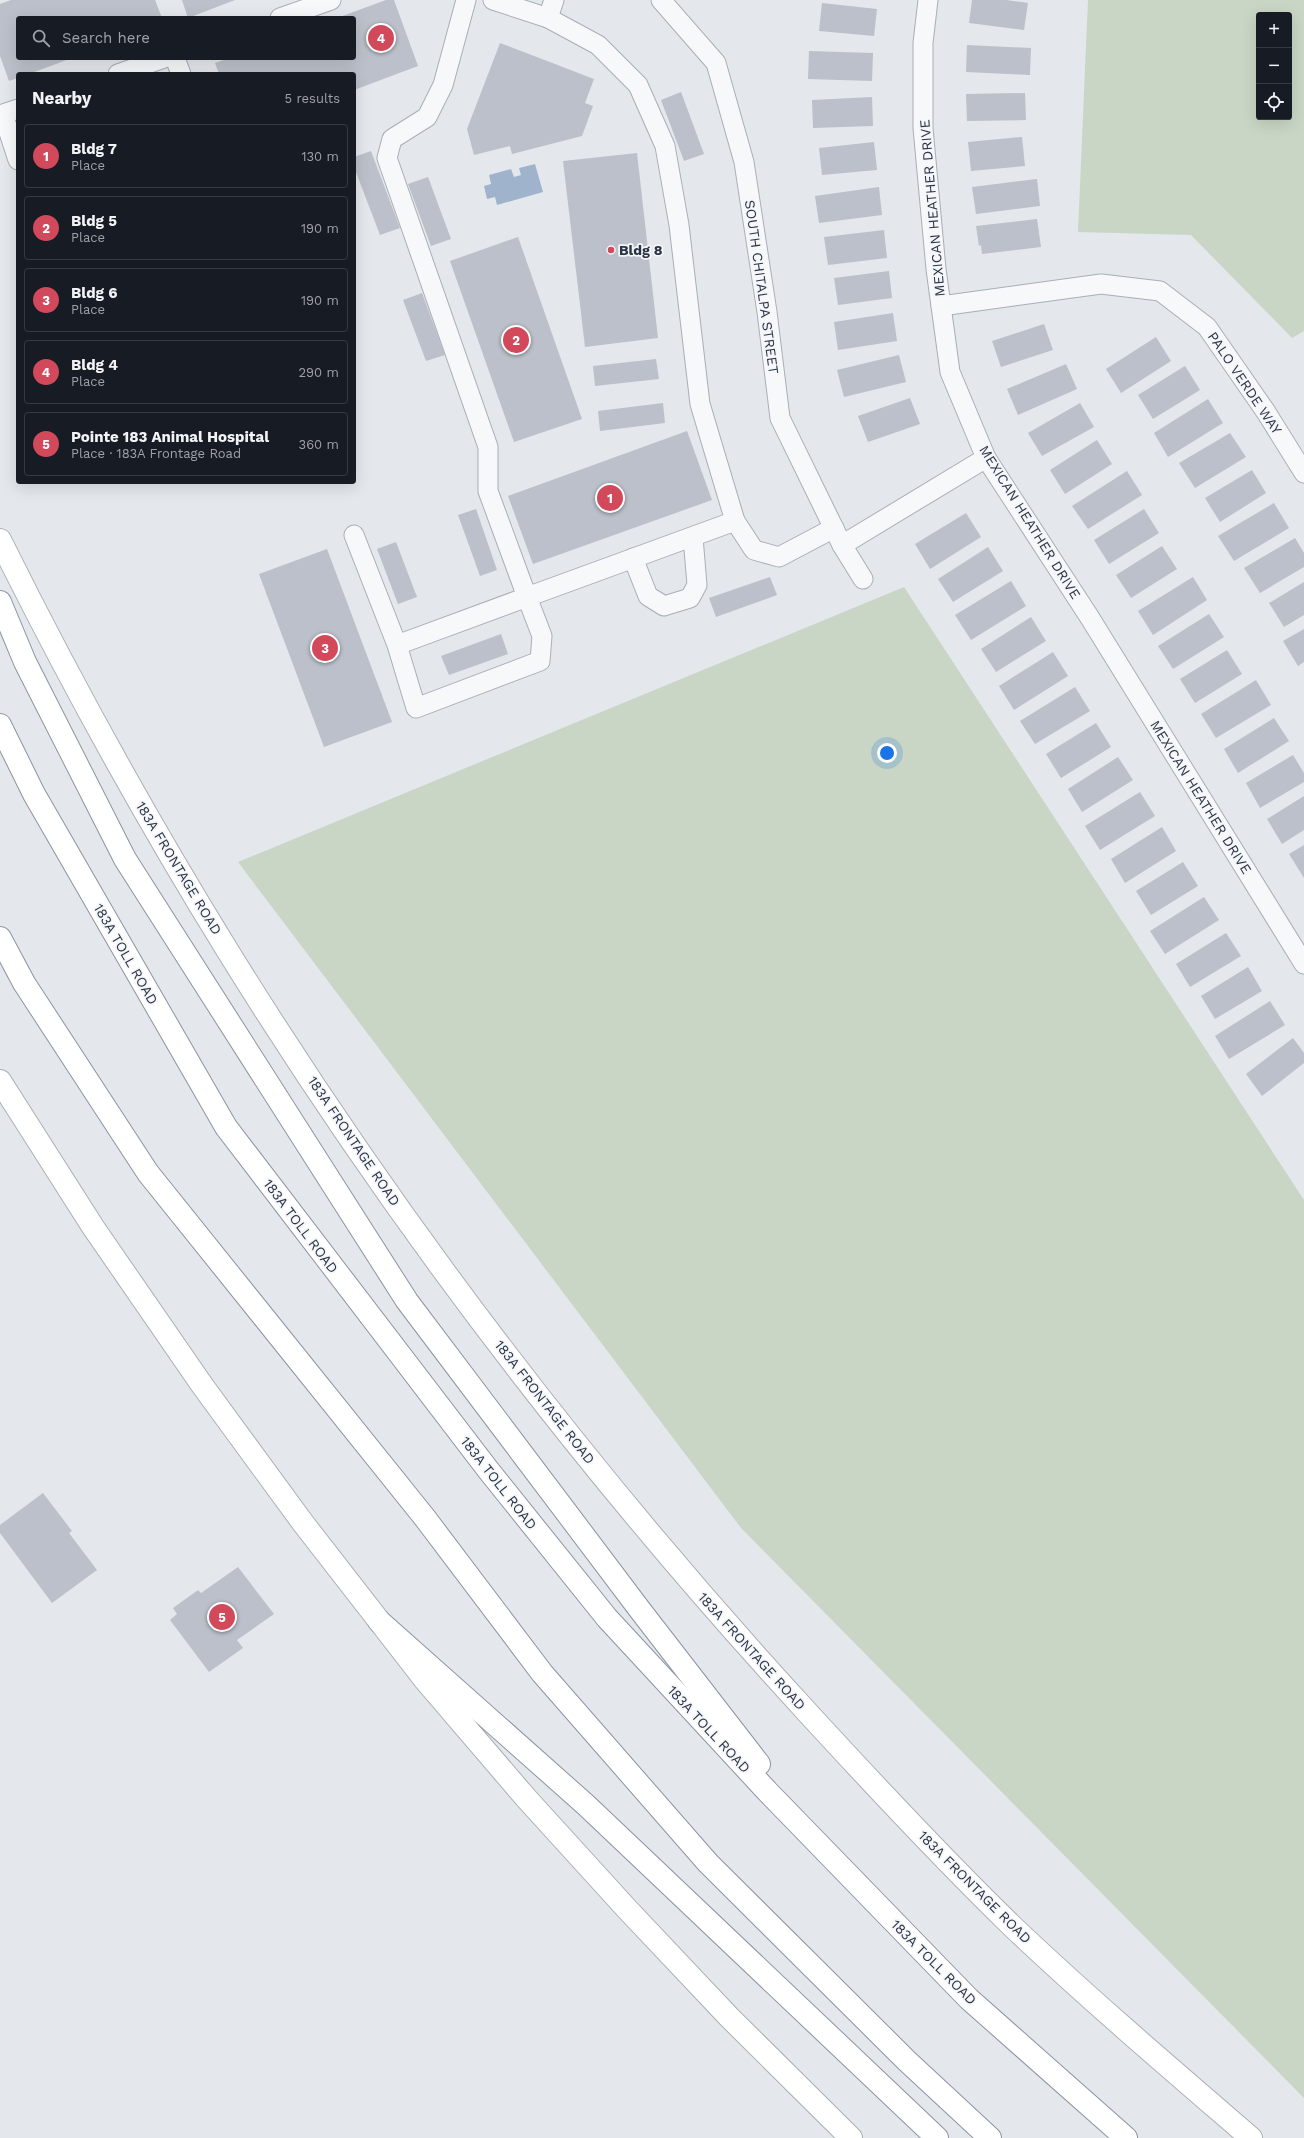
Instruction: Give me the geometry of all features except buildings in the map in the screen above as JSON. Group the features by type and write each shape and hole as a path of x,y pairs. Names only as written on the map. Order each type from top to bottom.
{"main road":[{"name":"183A FRONTAGE ROAD","path":"0,540 46,631 137,797 229,954 344,1130 448,1277 537,1395 653,1538 750,1650 879,1792 1013,1927 1144,2047 1251,2138"},
{"path":"0,602 25,662 125,859 407,1301 640,1610 832,1858"},
{"name":"183A TOLL ROAD","path":"0,726 38,801 226,1127 489,1471 607,1618 767,1791 969,1999 1126,2138"},
{"path":"0,938 24,983 148,1173 425,1518 542,1673 708,1863 907,2061 990,2138"},
{"path":"0,1082 93,1227 202,1385 303,1523 425,1680 526,1798 724,2011 851,2138"},
{"path":"379,1621 586,1806 937,2138"}],"street":[{"path":"286,16 331,0"},
{"path":"354,535 398,645 416,708 540,661 542,636 488,491 488,447 387,158 392,139 427,117 443,85 466,0"},
{"path":"493,0 548,18 598,45 638,85 665,146 679,225 700,404 735,521 754,550 779,557 838,537 986,458"},
{"path":"548,18 554,0"},
{"name":"SOUTH CHITALPA STREET","path":"661,0 716,63 744,162 767,312 780,418 838,537 863,578"},
{"name":"MEXICAN HEATHER DRIVE","path":"928,0 923,43 923,128 941,306 950,372 986,458 1094,624 1304,964"},
{"path":"124,72 158,60"},
{"path":"176,60 180,72"},
{"path":"16,110 3,114 16,154"},
{"name":"PALO VERDE WAY","path":"941,306 1101,284 1160,291 1207,327 1266,412 1304,473"},
{"path":"398,645 735,521"},
{"path":"633,558 648,596 664,606 690,598 697,584 693,537"}],"green space":[{"path":"1088,0 1304,0 1304,331 1292,338 1191,235 1078,232"},
{"path":"904,587 1304,1200 1304,2098 741,1528 238,862"}],"water":[{"path":"535,164 543,192 497,205 495,197 487,199 484,186 491,184 489,175 511,169 514,177 521,175 519,168"}],"place":[{"name":"Bldg 4","path":"381,38"},
{"name":"Bldg 8","path":"611,250"},
{"name":"Bldg 5","path":"516,340"},
{"name":"Bldg 7","path":"610,498"},
{"name":"Bldg 6","path":"325,648"},
{"name":"Pointe 183 Animal Hospital","path":"222,1617"}]}
